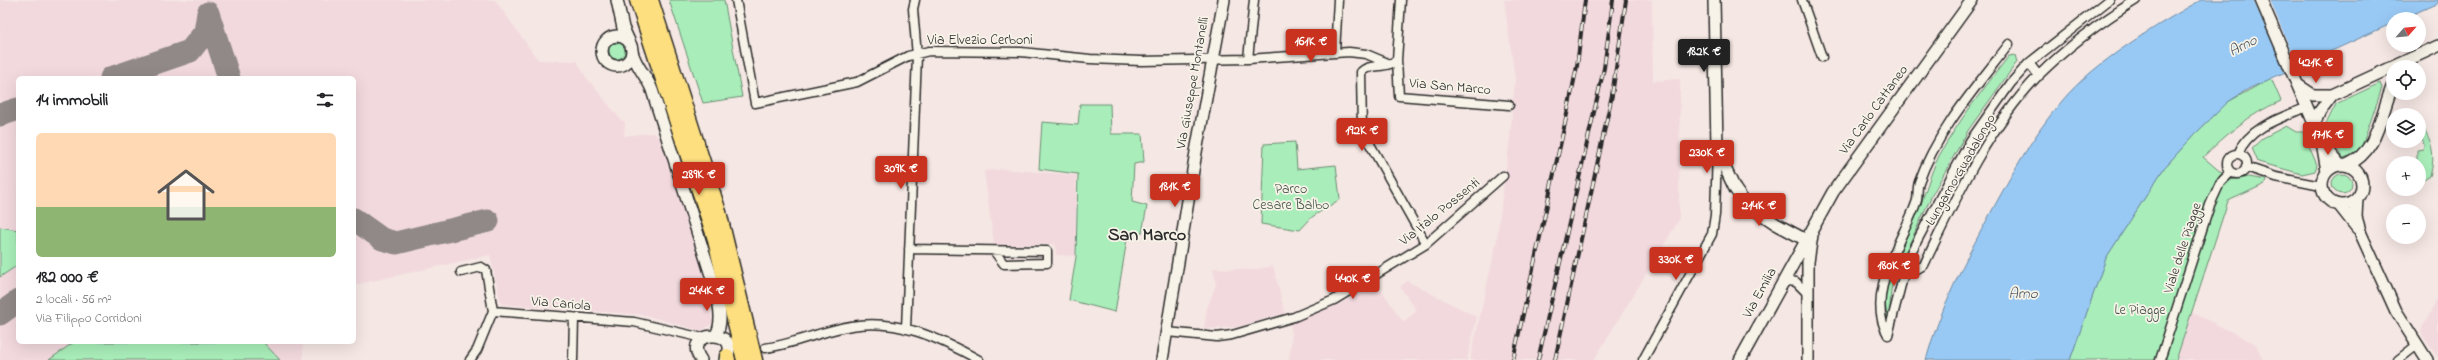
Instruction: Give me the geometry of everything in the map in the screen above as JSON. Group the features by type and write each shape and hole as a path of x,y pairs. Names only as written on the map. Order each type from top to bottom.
{"highway":[{"path":"637,0 714,236 744,360"},
{"path":"652,4 719,212 737,279 755,360"}],"street":[{"path":"617,0 617,19 610,38 604,45 603,55 610,64 621,65 640,75 655,101"},
{"path":"617,0 623,28 635,62 650,83 655,101 672,146 717,299 724,317 727,355"},
{"name":"Via Elvezio Cerboni","path":"736,0 755,103 862,81 897,60 917,53 980,50 1035,53 1096,60 1213,60"},
{"path":"906,328 917,53 913,9 915,0"},
{"name":"Via Giuseppe Montanelli","path":"1162,360 1224,0"},
{"path":"1248,59 1254,0"},
{"path":"1335,52 1338,0"},
{"path":"1397,60 1401,0"},
{"path":"1643,360 1712,234 1715,215 1717,146 1714,0"},
{"path":"1802,0 1822,57"},
{"name":"Via Carlo Cattaneo","path":"1809,236 1832,192 1972,0"},
{"name":"Lungarno Guadalongo","path":"2009,44 1963,104 1939,143 1919,183 1917,200 1898,241 1886,274 1881,309 1881,322 1888,335 1902,276 1908,265 1908,258 1958,160 1989,113 2029,63 2109,0"},
{"name":"Lungarno Guadalongo","path":"1908,265 1917,269 1924,265 1951,210 1986,148 2003,121 2039,76 2092,31 2136,0"},
{"path":"2260,0 2322,142 2327,171 2321,186 2328,200 2339,205 2361,234"},
{"path":"2083,19 2092,31"},
{"path":"610,38 620,36 630,46"},
{"path":"621,65 628,62 630,46"},
{"path":"2411,60 2438,46"},
{"path":"1213,60 1248,59 1335,52 1366,54 1390,64"},
{"name":"Via San Marco","path":"1426,244 1380,165 1362,130 1359,77 1361,72 1366,68 1381,67 1397,60 1399,96 1509,105"},
{"path":"2029,63 2039,76"},
{"path":"2314,124 2320,110 2332,95 2386,71"},
{"path":"2375,75 2386,79"},
{"path":"2296,83 2308,94 2332,95"},
{"path":"2327,171 2364,155 2371,146 2387,100"},
{"path":"2232,172 2227,165 2228,160 2232,156 2238,154 2244,144 2258,130 2300,110"},
{"path":"2322,142 2343,165 2357,171 2362,180 2362,190 2357,198 2349,204 2339,205"},
{"path":"1717,146 1728,176 1741,199 1755,211 1809,236 1808,360"},
{"path":"2238,154 2245,159 2246,167 2282,178 2321,186"},
{"name":"Viale delle Piagge","path":"2160,360 2212,198 2223,179 2232,172 2240,173 2246,167"},
{"name":"Via Italo Possenti","path":"1167,332 1225,336 1274,324 1334,300 1426,244 1504,176"},
{"path":"2357,198 2356,217 2361,234 2390,300 2427,360"},
{"name":"Via Emilia","path":"1740,360 1809,236"},
{"path":"909,249 1047,251 1047,264 1004,264 994,251"},
{"path":"461,272 480,267 486,270 494,311 477,350 470,360"},
{"path":"1781,286 1788,281 1796,282 1808,294"},
{"path":"717,299 719,325 716,335 727,355"},
{"name":"Via Cariola","path":"494,311 634,322 680,333 701,341"},
{"path":"573,360 574,318"},
{"path":"765,348 786,345 851,326 883,324 906,328 945,342 978,360"},
{"path":"701,360 697,351 701,341 716,335"},
{"path":"2398,360 2417,345"}],"shaded area":[{"path":"0,0 495,0 538,60 577,61 586,77 621,120 625,122 624,136 649,133 655,134 660,139 705,279 713,323 701,331 645,315 501,304 490,255 356,285 356,76 16,76 16,344 303,344 303,360 0,360"},
{"path":"1504,0 1652,0 1653,81 1680,79 1679,220 1594,360 1470,360 1496,245 1510,138 1515,79"},
{"path":"1003,169 1076,175 1076,256 1056,255 1055,244 994,245 984,171"},
{"path":"1273,266 1285,313 1237,327 1204,329 1207,308 1216,285 1213,268 1253,270"},
{"path":"1407,281 1477,317 1467,360 1289,360 1292,333 1290,323 1338,305 1376,282 1403,322 1417,311 1400,287"},
{"path":"2438,298 2438,358 2420,332"},
{"path":"2191,312 2256,344 2263,360 2176,360"}],"green space":[{"path":"669,0 724,0 742,97 703,103"},
{"path":"617,43 623,45 625,51 623,57 617,59 611,57 609,51 611,45"},
{"path":"2015,55 2017,62 1969,129 1932,195 1896,273 1891,290 1889,322 1886,308 1888,279 1898,250 1918,210 1939,156 1963,117 1981,92 2009,56"},
{"name":"Le Piagge","path":"2271,78 2281,101 2269,106 2239,125 2203,157 2230,180 2249,177 2266,180 2265,184 2228,201 2176,360 2070,360 2106,258 2164,168 2195,134 2228,102"},
{"path":"2380,83 2382,88 2362,146 2356,154 2343,158 2326,124 2336,104"},
{"path":"1080,104 1110,104 1111,134 1142,134 1144,162 1134,164 1132,202 1147,206 1142,233 1128,233 1115,312 1069,300 1076,257 1078,174 1039,169 1042,122 1078,125"},
{"path":"2286,126 2296,132 2303,132 2317,165 2315,171 2302,174 2258,162 2252,148 2263,138"},
{"path":"2426,132 2432,148 2433,161 2430,176 2426,179 2426,156 2417,156 2417,150 2426,148"},
{"name":"Parco Cesare Balbo","path":"1295,142 1297,169 1336,165 1340,199 1312,217 1300,230 1261,224 1264,144"},
{"path":"2342,174 2349,177 2352,184 2349,191 2342,194 2335,191 2332,184 2335,177"},
{"path":"0,227 16,230 16,266 0,277"},
{"path":"71,344 265,344 280,360 49,360"}],"water":[{"name":"Arno","path":"2201,0 2438,0 2438,3 2418,12 2386,12 2386,26 2248,89 2228,102 2195,134 2164,168 2106,258 2070,360 1926,360 1938,322 1953,286 1997,201 2022,157 2041,128 2075,86 2091,72 2108,58 2165,21"}],"pier":[{"path":"2253,0 2270,0 2298,68 2286,73"}],"taxiway":[{"path":"208,13 228,76"},
{"path":"117,76 190,51 205,32 208,13"},
{"path":"0,115 16,110"},
{"path":"356,220 382,239 396,243 488,221"},
{"path":"0,314 16,302"}],"railway":[{"path":"1513,360 1577,66 1585,0"},
{"path":"1538,360 1604,68 1613,0"},
{"path":"1555,360 1612,95 1626,0"}],"district":[{"name":"San Marco","path":"1147,236"}]}
